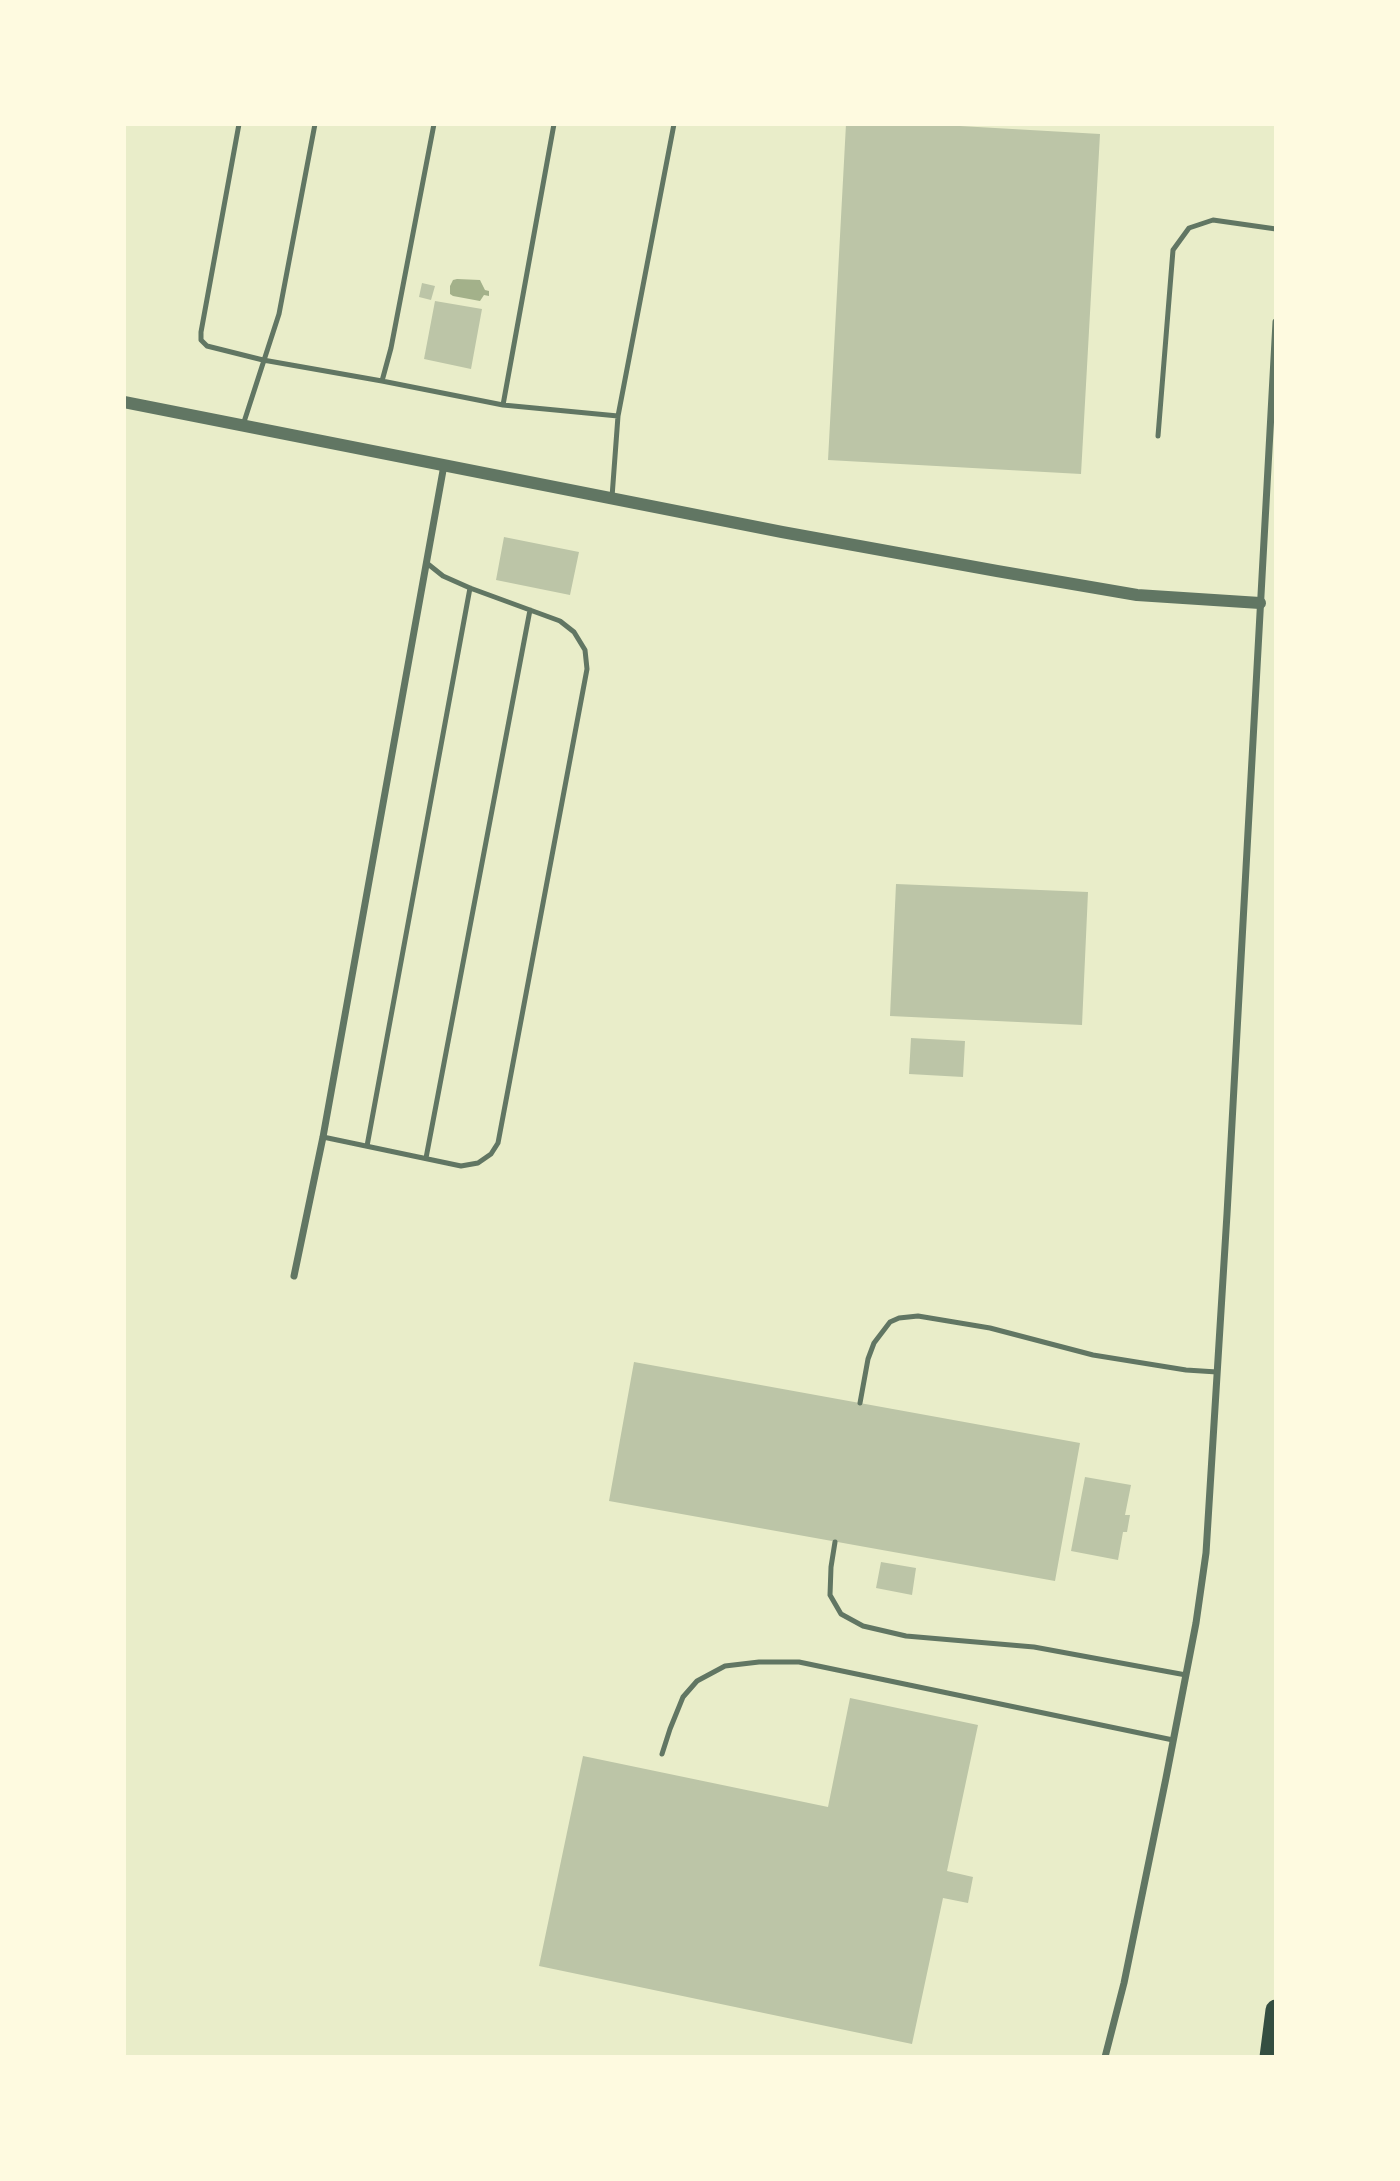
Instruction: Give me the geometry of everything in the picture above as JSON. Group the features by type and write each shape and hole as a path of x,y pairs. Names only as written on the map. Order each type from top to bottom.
{"highway":[{"path":"1270,2057 1276,2010"}],"street":[{"path":"1105,2057 1124,1983 1173,1740 1196,1623 1206,1553 1276,323"},
{"path":"124,402 794,534 1137,595 1260,603"},
{"path":"295,1276 323,1137 444,465"}],"lane":[{"path":"239,124 201,332 201,341 207,346 263,360 503,405 618,416"},
{"path":"243,425 279,314 315,124"},
{"path":"382,381 391,348 434,124"},
{"path":"503,405 554,124"},
{"path":"612,497 618,416 674,124"},
{"path":"1158,436 1173,250 1189,228 1213,220 1276,229"},
{"path":"323,1137 461,1166 478,1163 491,1154 499,1137 587,669 585,650 574,632 560,621 470,588 443,576 428,564"},
{"path":"367,1146 470,588"},
{"path":"426,1158 530,610"},
{"path":"860,1403 868,1359 874,1343 890,1322 898,1318 918,1316 990,1328 1093,1354 1186,1370 1217,1372"},
{"path":"835,1542 830,1595 841,1614 863,1626 906,1636 1034,1647 1186,1675"},
{"path":"662,1754 683,1697 697,1681 725,1666 759,1662 799,1662 1173,1740"}],"shaded area":[{"path":"453,280 480,280 485,290 489,291 489,296 484,295 480,301 453,296 450,294 450,286"}],"building":[{"path":"846,124 925,124 1100,134 1081,474 828,460"},
{"path":"422,283 435,286 431,300 419,297"},
{"path":"435,301 482,309 471,369 424,359"},
{"path":"504,537 579,552 570,595 496,580"},
{"path":"896,884 1088,892 1082,1025 890,1016"},
{"path":"911,1038 965,1041 963,1077 909,1074"},
{"path":"634,1362 1080,1443 1055,1581 609,1501"},
{"path":"1085,1477 1131,1485 1125,1515 1130,1515 1127,1532 1123,1532 1118,1560 1071,1551"},
{"path":"881,1562 916,1568 912,1595 876,1588"},
{"path":"850,1698 978,1725 947,1871 973,1877 968,1903 943,1898 912,2044 539,1966 583,1756 828,1807"}]}
